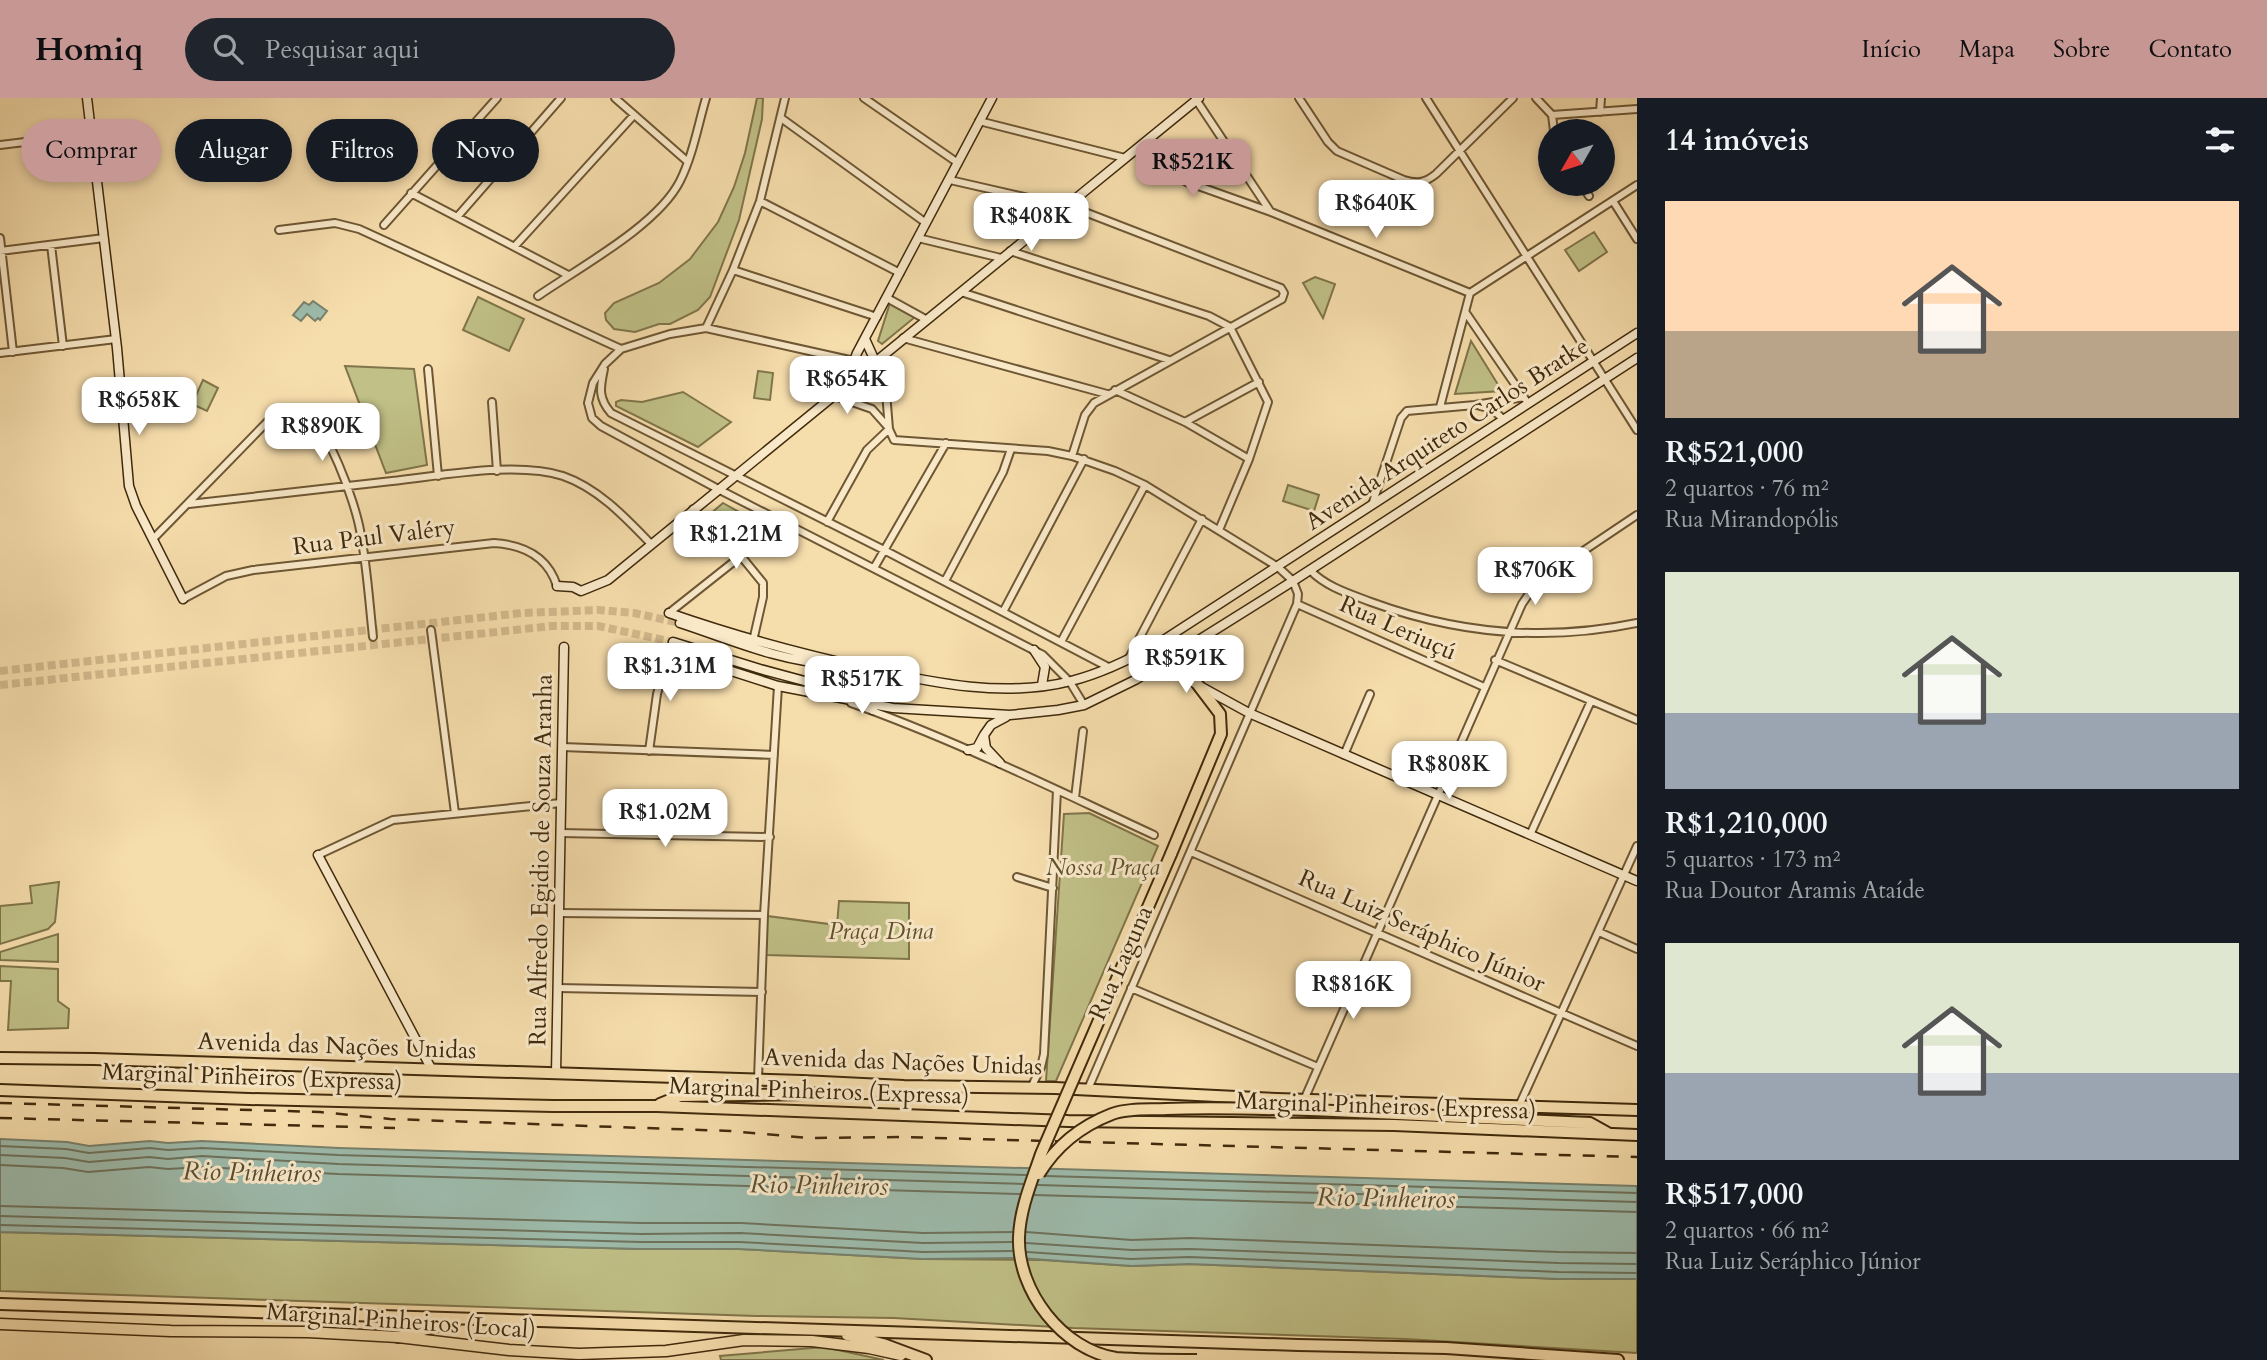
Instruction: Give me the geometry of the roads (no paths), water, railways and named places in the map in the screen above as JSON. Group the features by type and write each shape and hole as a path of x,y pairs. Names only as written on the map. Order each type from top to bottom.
{"highway":[{"path":"1198,685 1220,714 1221,734 1045,1145 1029,1190 1019,1241 1022,1264 1032,1292 1046,1314 1082,1346 1116,1358 1198,1360"},
{"name":"Avenida das Nações Unidas","path":"0,1058 758,1079 904,1086 1088,1089 1304,1100 1637,1110"},
{"path":"657,1105 680,1096 869,1093 904,1086"},
{"name":"Marginal Pinheiros (Expressa)","path":"0,1090 263,1100 553,1106 657,1105 1068,1121 1394,1125 1637,1135"},
{"path":"1029,1190 1048,1160 1063,1143 1088,1125 1114,1113 1128,1110 1213,1107 1590,1123 1611,1134"},
{"path":"0,1304 1446,1348 1618,1360"},
{"path":"398,1337 469,1318"},
{"path":"828,1330 883,1344 924,1360"},
{"path":"1540,1360 1593,1358"}],"main road":[{"name":"Marginal Pinheiros (Local)","path":"0,1324 172,1331 308,1332 398,1337 509,1350 579,1354 666,1351 744,1340 812,1341 869,1348 924,1360"}],"street":[{"path":"87,98 89,119"},
{"path":"383,225 497,98"},
{"path":"458,216 561,98"},
{"path":"615,98 688,162"},
{"path":"538,296 652,216 679,183 688,162 706,98"},
{"path":"706,328 733,270 760,201 785,98"},
{"path":"864,98 958,163"},
{"path":"1299,98 1337,151 1415,183 1429,180 1513,98"},
{"path":"1426,98 1637,430"},
{"path":"1536,98 1552,119"},
{"path":"1600,112 1601,98"},
{"path":"557,586 573,587 581,591 608,580 1196,99 1270,212"},
{"path":"845,385 854,361 950,180 987,100"},
{"path":"1552,115 1637,109"},
{"path":"515,246 634,115"},
{"path":"781,118 926,223"},
{"path":"979,121 1125,158"},
{"path":"0,145 21,142"},
{"path":"1144,142 1165,168 1178,178 1470,293"},
{"path":"950,180 1066,206 1281,288 1284,293 1282,299 1107,394 1087,410 1072,456"},
{"path":"97,182 116,340 129,486 135,506 183,599"},
{"path":"1440,407 1470,293 1637,185"},
{"path":"411,193 568,275"},
{"path":"760,201 900,273"},
{"path":"1613,201 1637,239"},
{"path":"279,230 335,223 359,229 621,349"},
{"path":"0,238 13,352"},
{"path":"1,251 104,238"},
{"path":"918,238 1001,258"},
{"path":"51,245 63,346"},
{"path":"1010,251 1209,316 1230,327 1268,405 1219,530"},
{"path":"733,270 877,317"},
{"path":"961,292 1169,360"},
{"path":"887,298 927,320"},
{"path":"1372,505 1404,414 1410,409 1526,400 1466,313"},
{"path":"854,361 706,328 670,334 621,349 605,364 591,388 588,403 593,419 601,426 1049,659 1070,682 1084,705"},
{"name":"Avenida Arquiteto Carlos Bratke","path":"850,665 936,683 995,687 1070,682 1127,662 1278,567 1503,419 1526,400 1637,333"},
{"path":"903,338 1107,394"},
{"path":"865,339 883,373 891,438 897,441 1011,449 1084,459 1145,485 1278,567 1293,581 1298,594 1297,604"},
{"path":"0,353 116,340"},
{"name":"Avenida Arquiteto Carlos Bratke","path":"1135,680 1637,358"},
{"path":"605,364 600,389 601,400 611,413 884,550 1110,668"},
{"path":"428,369 438,476"},
{"path":"1185,422 1259,382"},
{"path":"591,388 600,389"},
{"path":"1115,390 1185,422 1249,459"},
{"path":"832,395 872,409 889,429"},
{"path":"492,402 497,471"},
{"path":"872,409 888,404"},
{"path":"593,419 604,405"},
{"path":"1475,405 1492,409 1503,419"},
{"path":"153,539 261,427 278,415 292,411 302,412 316,423 347,486 360,527 373,637"},
{"path":"827,522 867,450 889,429"},
{"path":"874,568 946,443"},
{"path":"945,582 1003,472 1011,449"},
{"path":"1003,612 1084,459"},
{"path":"189,503 438,476 497,471 545,472 567,478 612,505 651,544"},
{"path":"1061,642 1145,485"},
{"path":"693,509 741,556 763,583 763,597 753,641"},
{"path":"1304,1100 1495,660 1522,604 1535,585 1637,515"},
{"path":"1127,662 1202,519"},
{"name":"Rua Paul Valéry","path":"183,599 226,576 253,570 502,543 523,549 540,558 552,571 557,586"},
{"path":"669,612 741,556"},
{"path":"1310,570 1325,584 1406,614 1458,626 1507,633 1588,632 1637,623"},
{"name":"Rua Leriuçú","path":"1297,604 1484,688"},
{"name":"Rua Laguna","path":"1088,1089 1297,604"},
{"path":"669,612 753,641 850,665"},
{"path":"680,624 775,654 816,663 850,665"},
{"path":"431,630 455,813"},
{"path":"673,642 870,704 1154,835"},
{"name":"Rua Alfredo Egidio de Souza Aranha","path":"556,1074 564,647"},
{"path":"1034,650 1045,667 1042,685"},
{"path":"649,751 657,694 669,651 778,685 870,704 893,708 1010,715 1084,705 1135,680 1167,672 1178,674 1249,713 1637,881"},
{"path":"1495,660 1637,720"},
{"path":"870,704 876,680 889,673"},
{"path":"758,1079 764,915 778,685"},
{"path":"1344,755 1370,694"},
{"path":"1530,835 1591,701"},
{"path":"968,750 977,748 997,720 1010,715"},
{"path":"1075,798 1083,731"},
{"path":"984,735 986,748 1000,763"},
{"path":"562,747 774,755"},
{"path":"1031,1088 1044,1054 1057,790"},
{"path":"432,1070 318,855 393,820 561,803"},
{"path":"560,833 770,837"},
{"path":"1519,1106 1637,846"},
{"name":"Rua Luiz Seráphico Júnior","path":"1191,852 1378,931 1637,1046"},
{"path":"1017,877 1053,888"},
{"path":"559,913 764,915"},
{"path":"1599,932 1637,949"},
{"path":"558,988 762,992"},
{"path":"1132,988 1318,1067"}],"water":[{"path":"313,301 327,311 320,320 318,318 315,321 307,314 301,321 293,315 304,302 309,305"},
{"name":"Rio Pinheiros","path":"0,1139 67,1142 89,1146 150,1141 202,1141 339,1148 1637,1186 1637,1279 1558,1279 1189,1264 1132,1266 1019,1258 923,1259 739,1249 641,1249 0,1232"}],"tunnel":[{"path":"0,671 522,613 599,610 634,613 680,623"},
{"path":"0,685 552,626 598,626 673,642"}],"railway":[{"path":"0,1103 320,1112 390,1119 730,1131 809,1138 900,1137 1637,1157"},
{"path":"0,1118 395,1128"}],"park label":[{"name":"Nossa Praça","path":"1103,867"},
{"name":"Praça Dina","path":"881,931"}]}
